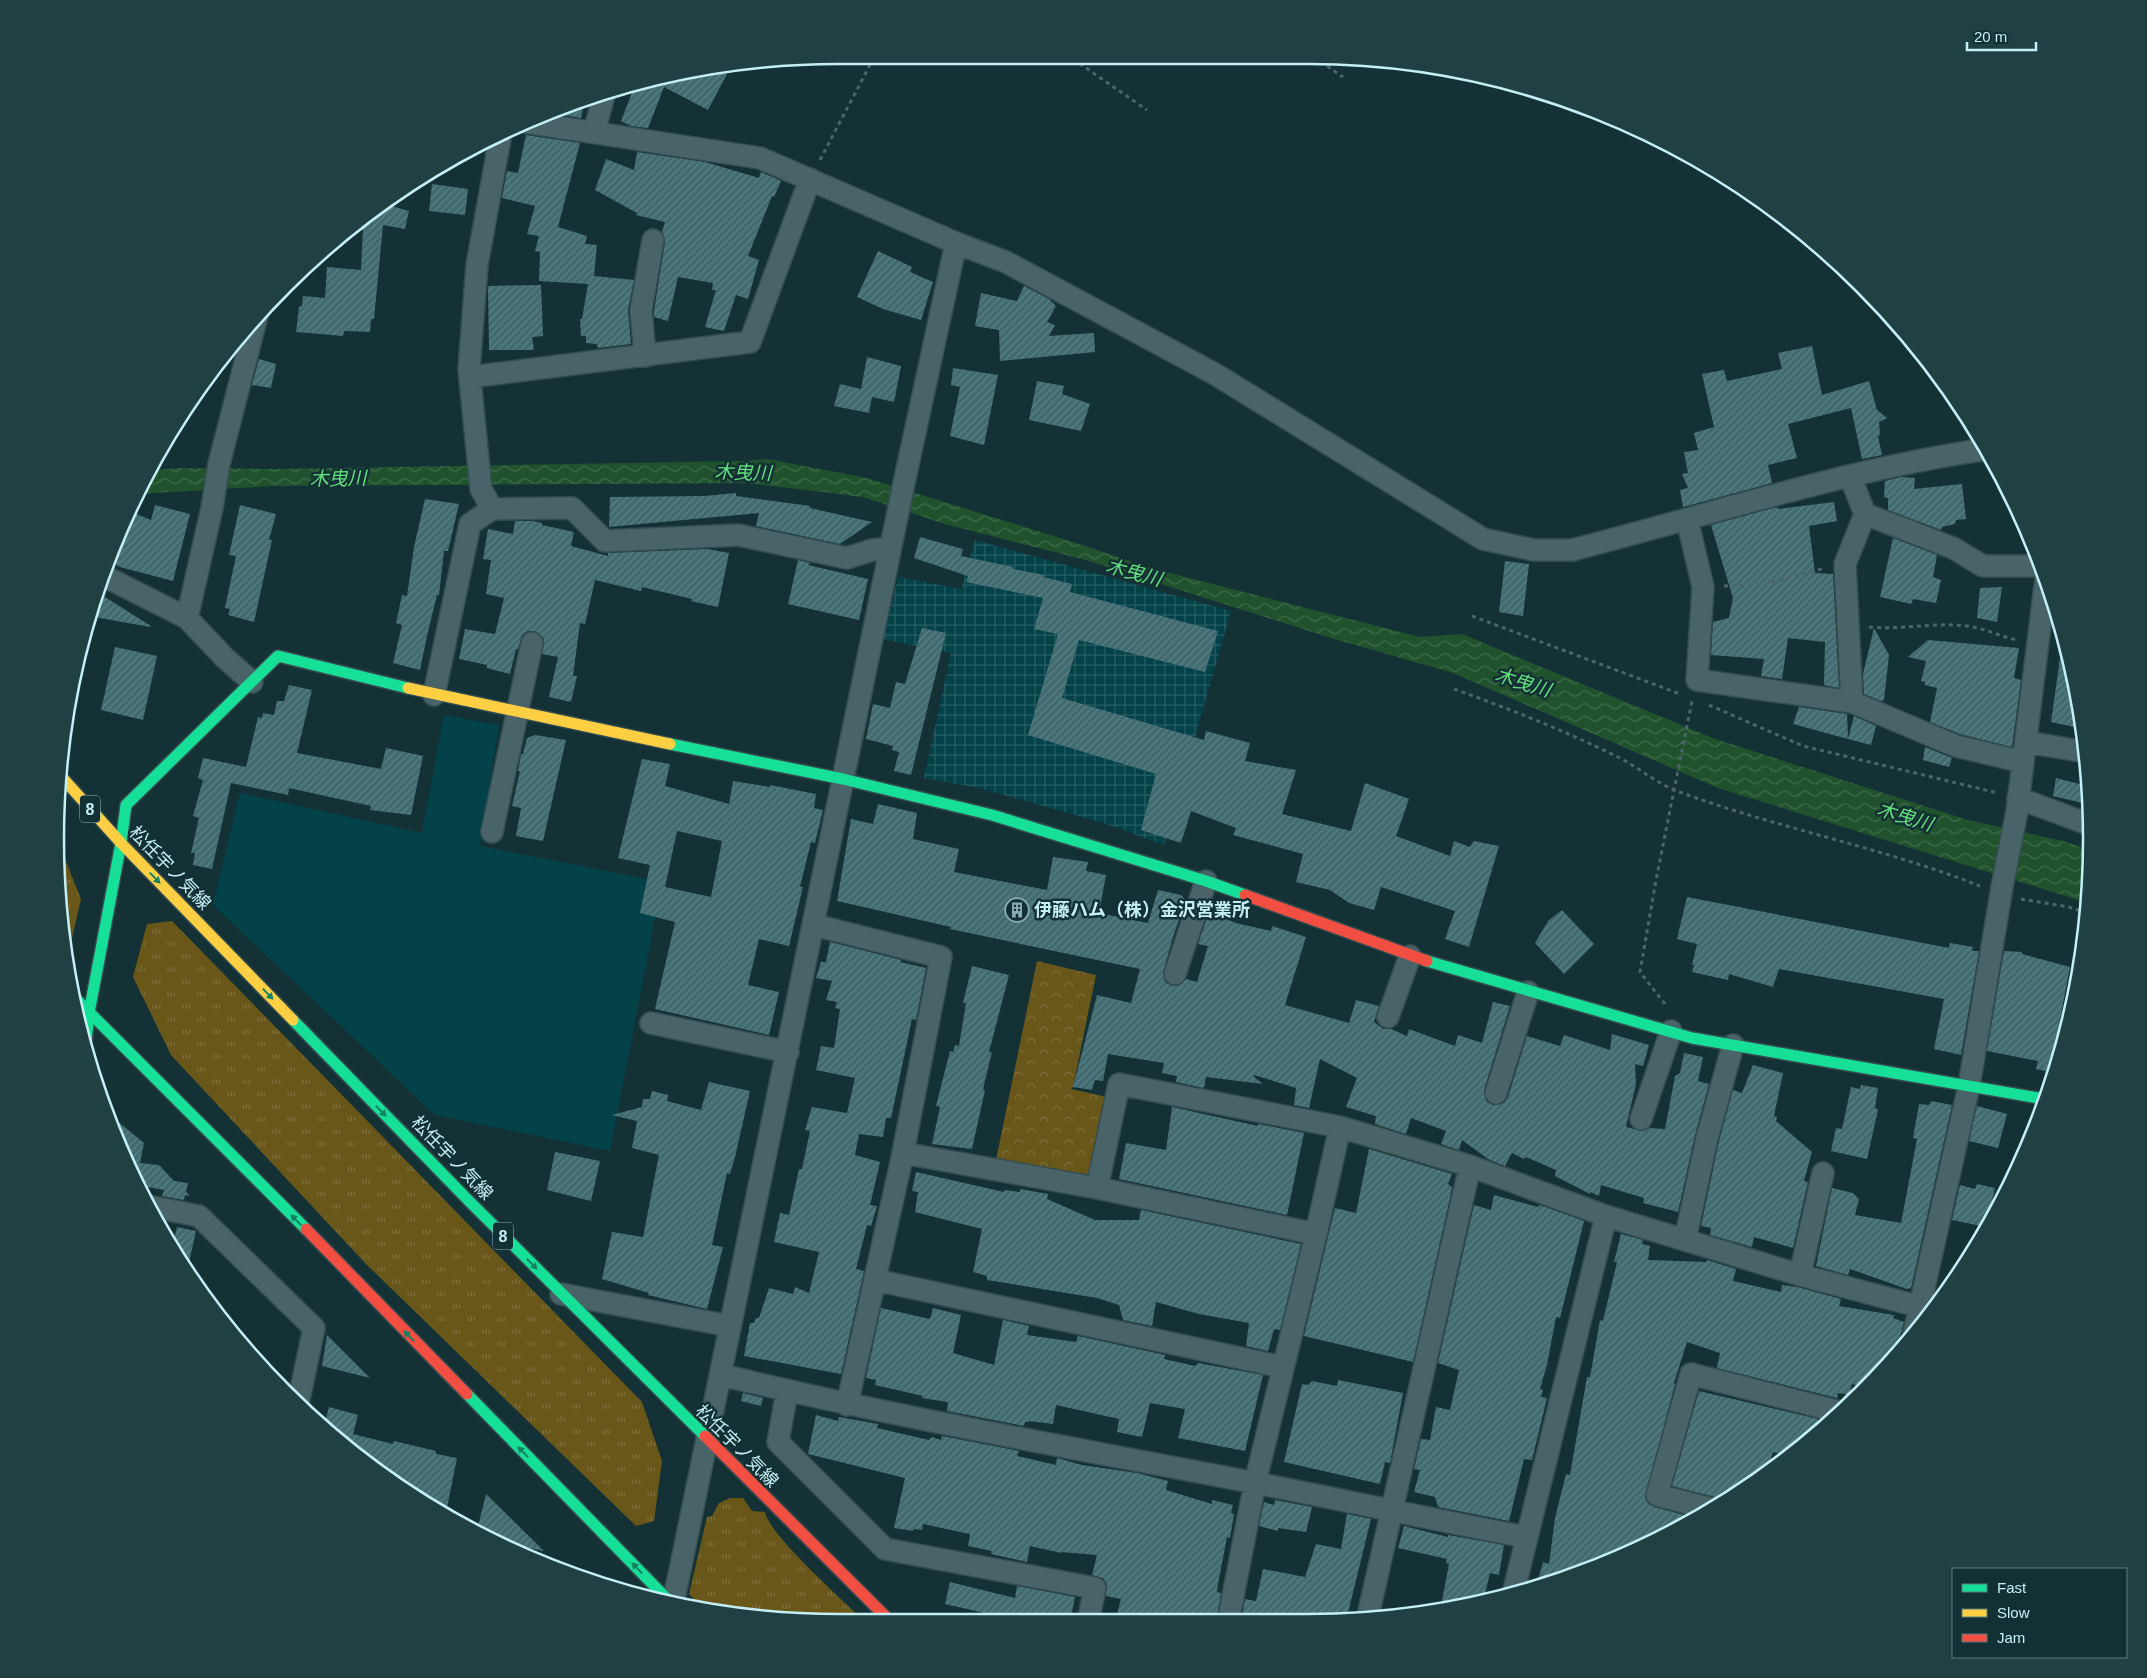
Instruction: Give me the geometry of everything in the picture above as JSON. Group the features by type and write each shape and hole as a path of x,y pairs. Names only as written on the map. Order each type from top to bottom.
{"street":[{"path":"594,132 602,101"},
{"path":"539,124 760,158 956,243 1006,262 1215,374 1483,539 1534,550 1572,550 1850,476 1936,457 1979,450"},
{"path":"492,509 481,489 470,376 476,265 499,143"},
{"path":"470,376 750,342 810,179"},
{"path":"645,356 641,310 654,240"},
{"path":"674,1596 706,1439 722,1375 730,1326 788,1052 890,548 956,243"},
{"path":"186,618 212,508 218,464 253,332"},
{"path":"1850,476 1865,514 1845,564 1852,702"},
{"path":"434,695 470,524 492,509 572,508 604,541 738,535 847,558 872,550 890,548"},
{"path":"1865,514 1953,548 1983,566 2033,566"},
{"path":"1687,519 1703,587 1697,680 1852,702 1956,746 2024,752 2078,752"},
{"path":"109,579 186,618 225,658 252,682"},
{"path":"1918,1317 1969,1086 2001,891 2018,804 2044,596"},
{"path":"492,832 532,643"},
{"path":"87,1028 121,843 126,805 278,656 434,695 843,779 992,815 1206,881 1410,956 1528,992 1692,1038 2038,1098"},
{"name":"松任宇ノ気線","path":"66,781 121,843 561,1294 883,1614"},
{"path":"2018,804 2083,822"},
{"path":"1175,974 1206,881"},
{"path":"814,925 941,958 903,1153 847,1405"},
{"path":"1388,1017 1410,956"},
{"path":"1496,1093 1528,992"},
{"path":"83,1006 315,1238 661,1593"},
{"path":"651,1023 788,1052"},
{"path":"1641,1119 1671,1031"},
{"path":"1685,1240 1708,1138 1733,1045"},
{"path":"1097,1188 1119,1084 1340,1127 1470,1166 1606,1216 1800,1275 1921,1306"},
{"path":"1230,1614 1255,1483 1316,1234 1340,1127"},
{"path":"903,1153 1097,1188 1316,1234"},
{"path":"1369,1612 1470,1166"},
{"path":"1800,1275 1823,1173"},
{"path":"158,1208 199,1216 314,1328 300,1395"},
{"path":"1515,1586 1606,1216"},
{"path":"875,1280 1283,1367"},
{"path":"561,1294 730,1326"},
{"path":"1701,1507 1657,1495 1691,1374 1832,1410"},
{"path":"722,1375 847,1405 1255,1483 1390,1512 1526,1538"},
{"path":"787,1391 778,1442 885,1549 1095,1588 1090,1614"}],"path":[{"path":"810,179 870,64"},
{"path":"1080,64 1147,110"},
{"path":"1325,64 1343,77"},
{"path":"1703,587 1767,584 1812,570 1845,564"},
{"path":"1472,616 1683,695"},
{"path":"1848,624 1892,629 1930,624 1968,626 2038,647"},
{"path":"1454,689 1539,722 1618,758 1675,789 1770,821 2001,891 2080,911"},
{"path":"1669,1009 1640,972 1692,699 1803,746 2018,804"}],"shaded area":[{"path":"975,540 1231,611 1164,845 1104,823 979,788 924,778 951,653 883,639 898,577 961,589"},
{"path":"444,715 499,725 480,846 662,882 610,1151 435,1115 213,905 240,793 422,833"}],"green space":[{"path":"64,857 81,899 72,938 70,938 65,890"},
{"path":"172,921 642,1402 662,1461 654,1521 636,1526 366,1264 171,1055 133,977 147,924"},
{"path":"1037,961 1096,975 1073,1087 1071,1089 1107,1097 1090,1173 1084,1180 996,1160"},
{"path":"730,1498 743,1498 752,1511 765,1512 769,1522 793,1552 857,1614 788,1613 738,1608 695,1600 689,1594 707,1517 712,1516 719,1503"}],"water":[{"name":"木曳川","path":"767,459 867,478 1154,569 1420,637 1462,634 1715,739 1968,820 2063,841 2083,848 2081,901 1718,788 1453,673 1331,638 1086,560 945,524 863,497 748,483 273,486 145,494 158,469 180,468 273,469 746,461"}],"building":[{"path":"724,72 727,74 708,110 664,87 648,128 631,126 621,121 632,92 688,79"},
{"path":"583,108 581,118 563,115"},
{"path":"526,135 580,143 558,227 587,236 585,244 597,245 594,276 634,280 628,310 631,344 598,348 597,344 586,343 586,336 581,336 580,319 582,319 588,284 539,281 540,252 535,251 539,236 527,234 535,206 502,198 507,171 518,173"},
{"path":"637,152 705,162 759,178 761,172 781,181 774,197 772,196 748,256 759,260 748,299 736,295 724,331 705,327 716,290 712,290 713,283 678,277 668,321 654,317 665,242 662,232 665,222 636,215 637,213 595,190 606,159 634,170"},
{"path":"432,184 468,189 465,215 429,211"},
{"path":"392,206 409,211 405,229 383,225 374,319 371,319 370,332 344,331 343,336 296,332 299,307 302,306 303,296 325,298 327,267 361,270 363,228"},
{"path":"878,251 912,267 910,272 933,282 921,320 883,309 857,297"},
{"path":"541,285 543,336 532,337 534,350 489,350 488,286"},
{"path":"1024,286 1049,299 1056,306 1047,322 1055,325 1049,336 1094,333 1095,352 1000,361 999,330 975,326 981,293 1017,301"},
{"path":"1812,346 1822,395 1869,381 1877,410 1887,418 1879,422 1880,435 1878,436 1882,455 1862,459 1851,408 1788,424 1797,458 1768,465 1772,483 1683,507 1680,490 1688,488 1682,474 1688,473 1684,452 1698,450 1694,433 1714,427 1702,374 1724,370 1727,381 1782,369 1778,353"},
{"path":"867,357 901,366 894,402 872,397 869,413 834,406 840,384 861,389"},
{"path":"259,359 276,364 271,388 252,385"},
{"path":"953,368 998,375 984,445 950,436 960,387 951,385"},
{"path":"1037,381 1064,386 1062,394 1090,404 1081,431 1029,420"},
{"path":"1901,477 1915,478 1914,489 1962,484 1966,519 1956,520 1955,524 1942,527 1941,530 1888,510 1888,498 1884,497 1885,481"},
{"path":"736,493 736,496 810,506 810,508 872,522 840,544 756,526 759,513 609,527 610,497 704,496"},
{"path":"425,499 459,504 448,551 444,551 439,595 437,595 420,670 393,663 402,625 396,623 402,595 407,596 414,547"},
{"path":"1834,502 1837,521 1809,526 1815,573 1833,574 1839,688 1824,685 1825,642 1788,638 1782,679 1761,676 1764,659 1711,655 1713,622 1729,618 1733,598 1711,525 1777,507 1778,509"},
{"path":"155,505 190,514 173,581 120,567 115,564 136,514 151,520"},
{"path":"240,505 276,514 269,540 272,540 254,622 228,615 230,609 225,608 236,556 229,555"},
{"path":"515,521 532,521 574,532 571,546 608,556 608,553 707,549 729,553 718,607 642,587 641,591 595,580 585,624 580,623 573,676 577,676 571,702 549,697 558,657 542,654 544,639 535,631 528,631 522,635 518,649 516,649 510,674 487,668 487,665 459,659 465,629 495,634 504,598 486,594 491,560 483,559 488,529 513,534"},
{"path":"920,537 963,549 961,556 1013,567 1013,569 1044,575 1043,577 1072,584 1070,592 1218,631 1205,672 1079,640 1062,698 1204,740 1206,731 1250,743 1245,761 1296,770 1282,814 1351,831 1365,783 1409,799 1396,836 1450,856 1454,841 1470,847 1474,841 1499,846 1469,947 1445,939 1455,911 1381,887 1374,910 1349,903 1330,890 1296,882 1303,854 1233,835 1236,828 1191,811 1181,843 1141,830 1156,774 1028,735 1058,634 1034,629 1043,598 966,582 968,576 914,558"},
{"path":"1893,538 1937,555 1933,577 1941,580 1936,603 1913,599 1911,604 1880,597"},
{"path":"798,560 810,563 808,565 868,579 859,620 788,604"},
{"path":"1505,561 1529,564 1523,616 1499,612"},
{"path":"2002,587 1997,622 1977,618 1980,588"},
{"path":"103,596 151,626 96,617"},
{"path":"922,628 946,633 911,775 894,771 899,752 892,750 893,746 866,739 873,704 890,708 896,682 905,684"},
{"path":"1874,628 1889,655 1884,700 1881,701 1864,694 1863,674"},
{"path":"1928,640 2019,648 2014,678 2021,680 2012,747 1960,734 1930,722 1937,688 1925,685 1925,682 1921,681 1926,661 1908,657"},
{"path":"115,647 157,656 143,720 101,710"},
{"path":"2061,654 2075,727 2051,722"},
{"path":"289,685 312,690 297,753 381,769 386,748 423,756 411,815 370,810 371,806 289,788 288,795 231,783 212,869 193,865 195,853 191,853 199,818 193,816 203,780 198,778 203,758 246,767 258,717 262,718 263,713 274,715 277,701 284,701"},
{"path":"1799,707 1847,714 1848,739 1793,724"},
{"path":"1854,716 1876,726 1871,745 1848,739"},
{"path":"535,735 566,740 543,841 516,836 521,808 512,806 520,771 518,771 521,754 523,754 527,738"},
{"path":"1925,747 1952,758 1949,767 1923,760"},
{"path":"642,759 670,764 665,786 729,804 733,781 770,787 770,785 816,794 814,808 823,810 815,843 811,842 789,946 759,939 748,985 779,992 769,1035 655,1009 675,922 640,913 650,865 618,858","holes":["677,831 722,841 711,897 665,887"]},
{"path":"2056,778 2082,785 2082,803 2053,796"},
{"path":"878,804 917,813 913,839 959,849 954,872 1047,890 1053,857 1088,862 1086,871 1106,875 1099,913 1148,923 1158,890 1181,895 1186,900 1163,973 1165,982 1172,986 1178,986 1186,979 1197,982 1208,946 1198,944 1209,912 1236,923 1271,931 1272,926 1306,937 1285,1005 1349,1023 1356,1000 1379,1006 1374,1022 1383,1029 1391,1029 1407,1036 1409,1029 1455,1046 1458,1035 1482,1043 1493,1002 1510,1006 1484,1090 1486,1101 1493,1105 1504,1103 1508,1097 1527,1036 1560,1046 1564,1035 1610,1050 1612,1034 1649,1045 1643,1066 1635,1064 1636,1084 1626,1127 1643,1131 1649,1128 1665,1129 1675,1076 1680,1073 1684,1053 1703,1057 1698,1081 1709,1084 1695,1135 1678,1212 1643,1203 1644,1198 1601,1185 1599,1196 1590,1192 1590,1194 1555,1176 1556,1170 1526,1157 1524,1159 1512,1153 1505,1166 1488,1159 1462,1140 1459,1150 1441,1144 1446,1131 1411,1118 1406,1134 1375,1124 1376,1116 1346,1107 1357,1078 1320,1059 1309,1108 1294,1105 1296,1088 1254,1075 1263,1084 1206,1077 1204,1088 1176,1082 1177,1076 1162,1073 1164,1063 1108,1054 1103,1081 1095,1080 1092,1090 1073,1087 1097,995 1131,1003 1140,969 950,929 951,927 837,901 851,819 873,824"},
{"path":"1687,897 1949,948 1950,943 1973,947 1972,951 1979,951 1961,1055 1934,1049 1944,999 1779,969 1773,987 1729,974 1728,980 1692,972 1697,944 1677,939"},
{"path":"1562,910 1594,944 1564,974 1535,943 1548,921"},
{"path":"830,942 926,968 916,1020 912,1019 891,1118 886,1118 883,1137 859,1134 855,1155 880,1162 870,1205 877,1206 871,1226 867,1225 856,1269 864,1271 841,1374 744,1356 750,1323 754,1323 756,1318 759,1318 769,1288 793,1294 795,1287 809,1293 819,1252 774,1242 780,1213 789,1215 799,1169 802,1169 810,1131 805,1130 812,1107 847,1113 855,1078 816,1070 821,1046 834,1048 840,1009 835,1008 837,1002 826,1000 832,981 816,978 821,962 826,962"},
{"path":"2004,951 2022,952 2022,954 2070,967 2059,1031 2047,1071 2036,1069 2038,1061 1987,1051"},
{"path":"972,966 1009,975 989,1052 992,1052 972,1149 932,1144 940,1107 936,1106 950,1051 953,1052 955,1045 959,1046 966,1003 963,1003"},
{"path":"1753,1065 1783,1073 1774,1116 1777,1117 1776,1121 1812,1152 1804,1181 1808,1182 1793,1248 1754,1237 1752,1247 1710,1235 1711,1228 1701,1226 1719,1141 1733,1090 1742,1093"},
{"path":"709,1082 750,1091 735,1157 730,1174 727,1173 712,1245 723,1247 707,1309 648,1295 649,1293 602,1279 612,1232 643,1237 659,1155 632,1148 637,1121 612,1115 642,1107 643,1099 650,1099 652,1091 668,1095 667,1101 701,1110"},
{"path":"1861,1085 1878,1088 1875,1108 1878,1110 1867,1159 1831,1151 1836,1128 1842,1129 1851,1087 1860,1089"},
{"path":"1931,1101 1952,1105 1911,1288 1907,1289 1850,1269 1848,1275 1816,1266 1832,1188 1853,1193 1859,1199 1855,1215 1901,1223 1917,1139 1913,1138 1919,1104 1929,1105"},
{"path":"1977,1106 2007,1114 1998,1148 1969,1141"},
{"path":"1172,1107 1258,1126 1258,1124 1304,1133 1287,1215 1119,1179 1126,1143 1166,1150"},
{"path":"117,1121 144,1143 140,1163 159,1165 174,1181 188,1183 186,1192 190,1196 185,1195 184,1200 162,1196 164,1190 147,1187"},
{"path":"1369,1149 1452,1174 1448,1184 1452,1187 1450,1198 1413,1362 1304,1336 1335,1208 1356,1213"},
{"path":"555,1152 600,1161 591,1201 547,1190"},
{"path":"916,1172 1004,1192 1005,1190 1020,1192 1020,1189 1048,1194 1047,1199 1095,1220 1139,1220 1141,1210 1301,1244 1280,1330 1274,1329 1268,1351 1246,1346 1249,1323 1199,1314 1156,1302 1152,1326 1123,1320 1119,1305 1097,1298 987,1280 987,1276 973,1272 982,1229 915,1212 918,1192 912,1191"},
{"path":"1977,1184 1995,1188 1991,1204 1980,1226 1952,1220 1960,1185 1975,1189"},
{"path":"1494,1195 1538,1207 1540,1205 1584,1221 1560,1318 1556,1317 1547,1365 1540,1389 1543,1390 1541,1397 1547,1398 1532,1460 1524,1459 1509,1521 1438,1507 1435,1497 1414,1492 1420,1470 1414,1469 1421,1439 1430,1440 1436,1407 1450,1410 1459,1370 1438,1363 1474,1205 1491,1210"},
{"path":"177,1227 196,1231 189,1262 174,1238"},
{"path":"1621,1234 1643,1240 1642,1244 1650,1246 1648,1260 1707,1262 1707,1260 1736,1269 1733,1281 1781,1292 1782,1285 1797,1287 1841,1299 1839,1306 1894,1315 1893,1318 1904,1322 1899,1340 1891,1350 1857,1385 1852,1384 1848,1395 1838,1393 1837,1398 1717,1368 1720,1353 1687,1342 1674,1383 1645,1498 1654,1507 1686,1515 1605,1555 1538,1579 1543,1562 1549,1564 1555,1518 1566,1474 1570,1475 1587,1377 1590,1377 1600,1320 1603,1321 1617,1262 1614,1262"},
{"path":"881,1308 930,1319 933,1308 961,1315 953,1353 994,1365 1003,1320 1029,1326 1027,1335 1076,1342 1078,1336 1165,1355 1164,1359 1195,1366 1198,1363 1263,1375 1245,1451 1178,1438 1185,1409 1150,1403 1142,1437 1117,1432 1119,1419 1056,1405 1053,1424 1029,1421 1025,1422 1024,1426 947,1411 948,1402 922,1398 923,1396 875,1385 876,1380 866,1378"},
{"path":"327,1335 370,1378 322,1366"},
{"path":"1338,1380 1403,1393 1390,1463 1385,1462 1380,1484 1284,1462 1302,1384 1308,1385 1312,1381 1337,1386"},
{"path":"1699,1391 1818,1419 1817,1423 1780,1454 1773,1452 1770,1461 1716,1498 1672,1486"},
{"path":"743,1393 763,1398 761,1406 741,1401"},
{"path":"329,1407 358,1415 353,1434 393,1444 394,1441 436,1451 436,1454 457,1458 447,1508 408,1484 367,1454 326,1420"},
{"path":"816,1415 838,1421 839,1417 878,1424 877,1428 929,1440 932,1437 941,1440 942,1436 1019,1451 1017,1456 1056,1465 1057,1458 1082,1465 1137,1473 1168,1481 1166,1490 1212,1504 1212,1500 1233,1505 1231,1513 1234,1514 1230,1538 1227,1537 1218,1584 1217,1592 1221,1593 1217,1614 1117,1614 1121,1599 1106,1596 1107,1584 1103,1578 1092,1575 1097,1555 1061,1553 1030,1546 1027,1562 991,1554 992,1551 968,1546 970,1534 923,1524 922,1530 914,1529 913,1531 894,1528 905,1478 808,1454"},
{"path":"486,1494 544,1551 526,1548 478,1525"},
{"path":"1275,1500 1312,1507 1306,1532 1278,1528 1278,1531 1259,1526 1264,1502 1274,1505"},
{"path":"1347,1514 1371,1519 1348,1613 1242,1614 1245,1599 1256,1601 1263,1569 1305,1577 1316,1544 1341,1549"},
{"path":"1404,1526 1448,1537 1448,1535 1504,1545 1499,1575 1490,1573 1485,1593 1442,1602 1449,1564 1446,1563 1447,1559 1398,1548"},
{"path":"950,1582 1015,1598 1017,1586 1075,1597 1072,1614 989,1614 945,1604"}],"traffic: fast":[{"path":"87,1028 121,843 126,805 278,656 408,688"},
{"path":"670,744 843,779 992,815 1206,881 1245,895"},
{"path":"1427,961 1692,1038 2038,1098"},
{"path":"82,1005 306,1229"},
{"path":"293,1020 469,1201 705,1436"},
{"path":"467,1394 661,1593"}],"traffic: slow":[{"path":"408,688 670,744"},
{"path":"66,781 121,843 293,1020"}],"traffic: jam":[{"path":"1245,895 1427,961"},
{"path":"306,1229 467,1394"},
{"path":"705,1436 883,1614"}],"place":[{"name":"伊藤ハム（株）金沢営業所","path":"1017,910"}]}
